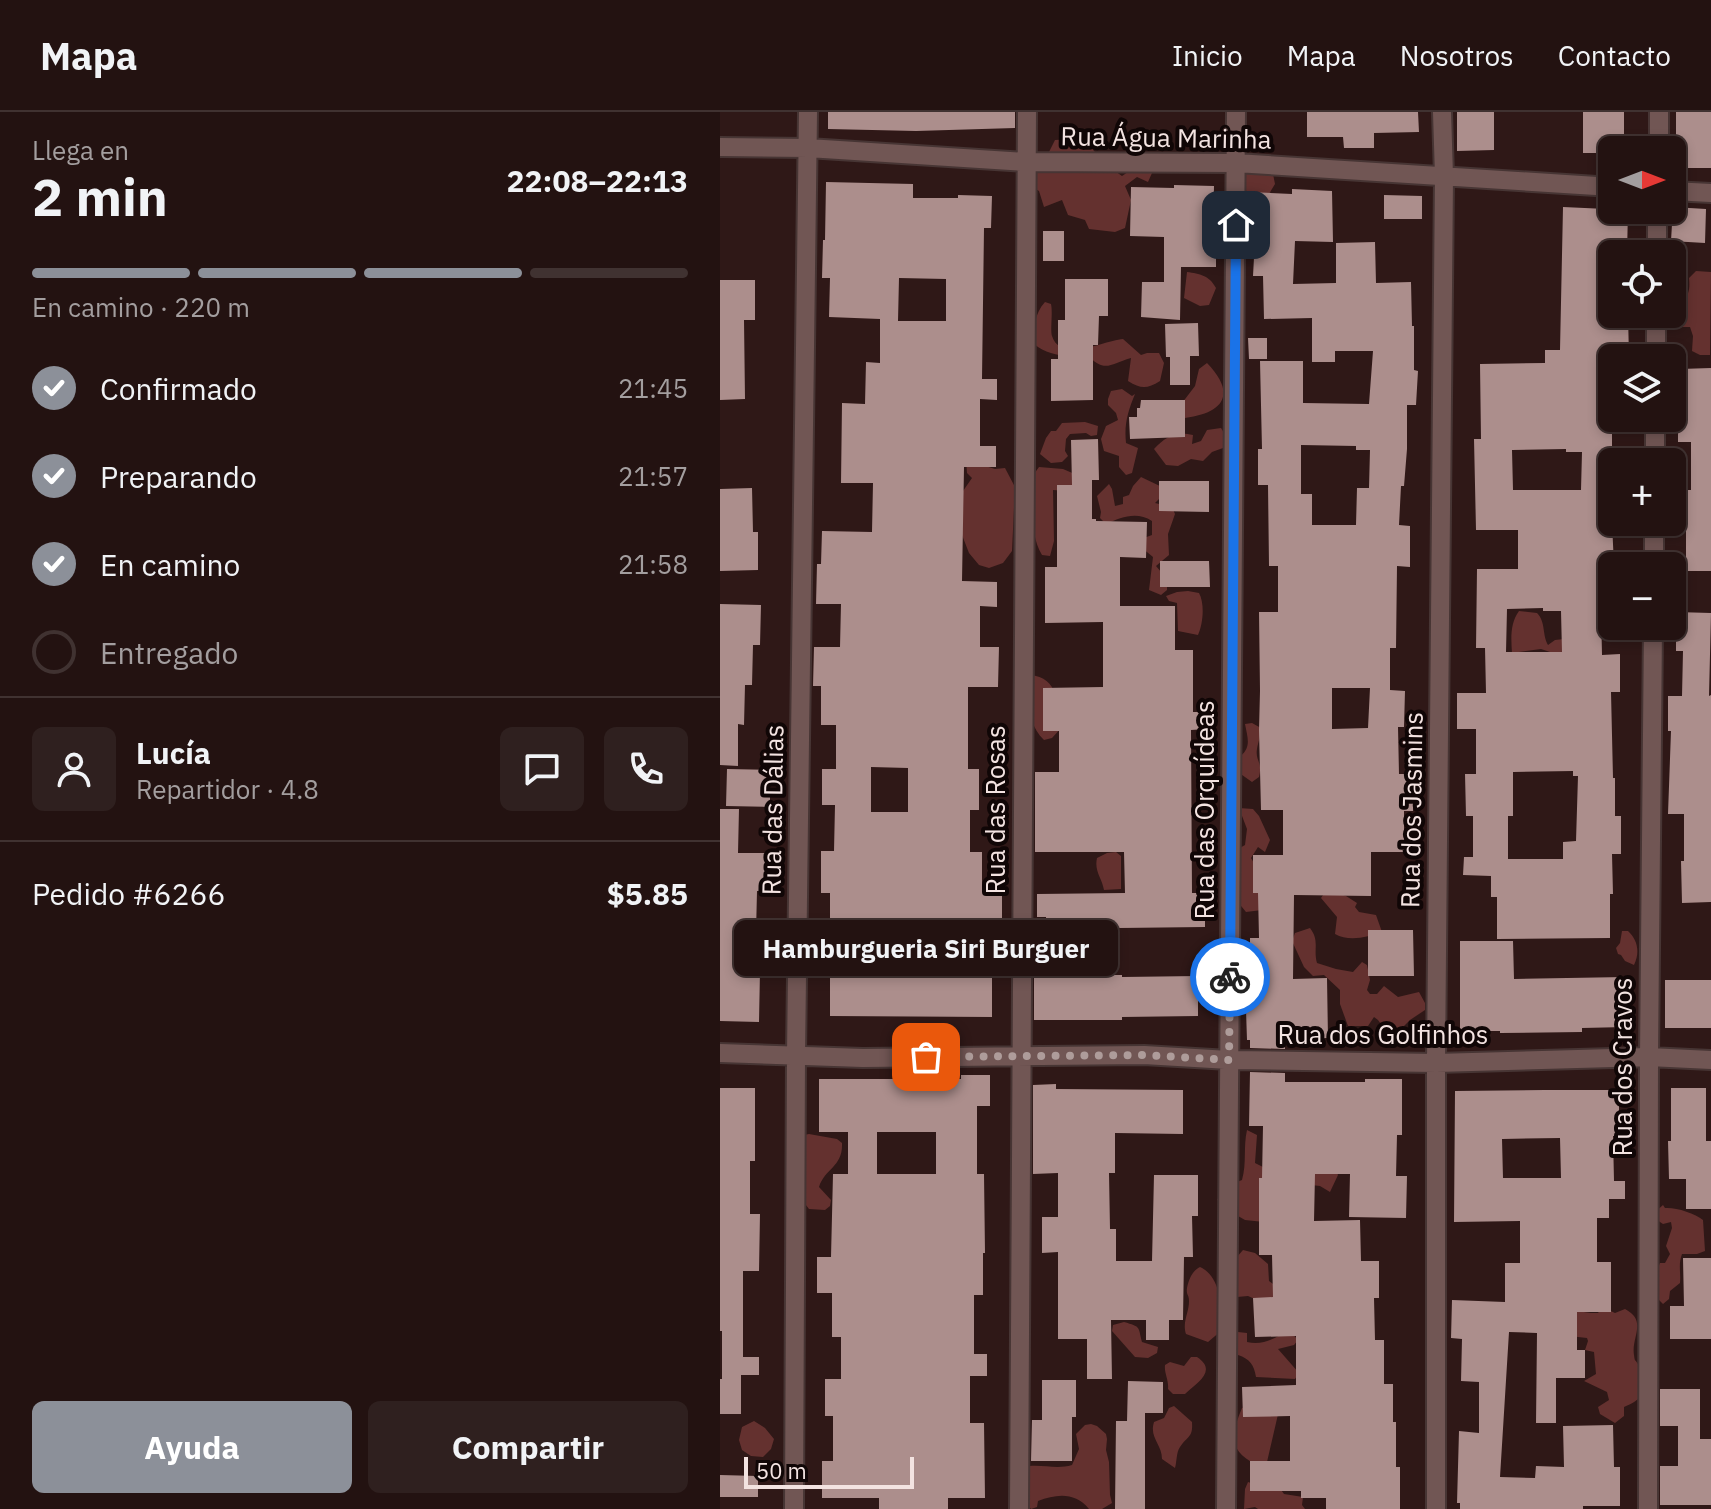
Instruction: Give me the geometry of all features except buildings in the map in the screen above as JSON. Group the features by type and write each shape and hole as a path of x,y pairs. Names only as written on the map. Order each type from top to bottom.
{"street":[{"name":"Rua das Dálias","path":"794,1509 796,1055 808,112"},
{"name":"Rua das Rosas","path":"1019,1509 1027,112"},
{"name":"Rua das Orquídeas","path":"1226,1509 1236,112"},
{"name":"Rua dos Jasmins","path":"1436,1509 1442,112"},
{"path":"1659,112 1659,136"},
{"name":"Rua Água Marinha","path":"720,147 808,148 1026,162 1236,163 1598,186"},
{"path":"1686,192 1711,193"},
{"name":"Rua dos Cravos","path":"1648,1509 1653,640"},
{"name":"Rua dos Golfinhos","path":"720,1053 863,1058 1144,1055 1229,1060 1436,1063 1649,1057 1711,1060"}],"shaded area":[{"path":"1071,139 1089,145 1105,164 1122,176 1136,169 1152,173 1148,182 1137,177 1125,186 1131,200 1125,228 1115,232 1089,229 1085,220 1068,215 1062,200 1044,207 1039,191 1018,178 1046,158 1055,140"},
{"path":"1247,169 1273,174 1275,184 1269,194 1253,197 1247,192 1243,181"},
{"path":"1696,271 1711,272 1710,355 1692,351 1693,336 1690,327 1686,327 1689,278"},
{"path":"1187,272 1204,276 1216,288 1209,305 1200,306 1184,298"},
{"path":"1045,302 1051,304 1051,333 1057,344 1074,350 1123,339 1141,355 1159,353 1164,363 1160,381 1144,387 1128,381 1131,358 1103,366 1086,354 1059,355 1034,344 1037,316"},
{"path":"1207,363 1222,384 1222,400 1209,412 1185,418 1179,407 1195,386 1199,369"},
{"path":"1122,389 1132,396 1135,394 1127,418 1126,443 1138,448 1132,473 1126,475 1119,467 1119,456 1104,451 1101,439 1106,426 1118,420 1108,405 1111,391"},
{"path":"1085,422 1098,426 1097,435 1070,434 1066,439 1068,456 1062,462 1051,463 1040,454 1046,438 1062,423"},
{"path":"1221,428 1226,436 1223,448 1212,452 1203,461 1191,459 1178,466 1166,465 1154,449 1172,436 1193,435 1192,444 1201,441 1207,430"},
{"path":"966,460 995,469 1005,468 1015,487 1012,551 1003,563 989,568 979,565 969,553 962,535 963,491 972,478 967,473"},
{"path":"1039,467 1063,469 1077,475 1075,488 1053,490 1054,541 1050,556 1042,555 1033,526 1034,474"},
{"path":"1141,477 1162,487 1165,493 1155,503 1172,507 1175,514 1168,534 1169,555 1156,566 1167,579 1167,590 1161,595 1149,590 1153,557 1142,548 1141,539 1152,535 1152,521 1135,516 1106,524 1100,518 1097,496 1109,484 1115,506 1123,504 1123,497 1129,495"},
{"path":"1188,591 1199,593 1202,603 1198,635 1178,631 1177,603 1169,601 1166,596"},
{"path":"1519,611 1537,613 1542,620 1548,645 1564,639 1577,653 1541,649 1512,653 1511,637"},
{"path":"1030,675 1047,681 1055,693 1062,727 1052,738 1044,740 1031,718"},
{"path":"1252,723 1261,728 1257,753 1260,772 1252,782 1235,770 1237,759 1247,747 1245,724"},
{"path":"1239,808 1253,809 1270,840 1265,852 1258,847 1251,858 1257,868 1262,910 1246,912 1237,901 1238,849 1245,845 1247,829"},
{"path":"1116,852 1121,856 1121,889 1104,890 1097,871 1097,858"},
{"path":"1327,889 1357,903 1355,907 1359,912 1376,915 1382,932 1352,938 1335,934 1337,917 1321,898"},
{"path":"1310,928 1315,937 1317,963 1353,972 1362,962 1367,965 1370,980 1367,990 1370,994 1377,994 1384,986 1398,997 1419,992 1425,1010 1397,1033 1388,1034 1374,1017 1368,1026 1348,1026 1340,1004 1340,990 1324,975 1313,976 1304,967 1292,941 1295,933"},
{"path":"1622,931 1628,931 1636,943 1634,965 1618,954 1616,948"},
{"path":"1093,938 1102,943 1107,951 1109,970 1091,967"},
{"path":"1247,1130 1257,1135 1255,1163 1267,1169 1264,1222 1245,1220 1238,1216 1238,1207 1217,1200 1224,1187 1242,1180"},
{"path":"804,1135 837,1139 842,1143 840,1157 819,1187 831,1200 825,1210 809,1209 802,1200"},
{"path":"1326,1147 1338,1175 1330,1192 1320,1186 1292,1183"},
{"path":"1663,1205 1703,1220 1705,1251 1682,1254 1680,1283 1670,1291 1669,1299 1663,1304 1655,1296 1655,1274 1660,1263 1665,1263 1670,1254 1666,1246 1672,1228 1671,1222 1663,1224 1654,1213"},
{"path":"1243,1250 1255,1253 1268,1264 1269,1281 1280,1289 1276,1300 1237,1297 1234,1293 1236,1258"},
{"path":"1200,1267 1213,1278 1221,1304 1221,1331 1208,1342 1186,1334 1185,1330 1189,1301 1187,1288 1191,1276"},
{"path":"1551,1306 1594,1313 1602,1307 1615,1313 1625,1309 1636,1319 1634,1355 1639,1366 1642,1391 1638,1399 1624,1407 1624,1416 1615,1423 1600,1414 1598,1407 1609,1400 1607,1392 1584,1381 1596,1374 1594,1352 1585,1350 1587,1338 1569,1336"},
{"path":"1124,1322 1138,1328 1142,1342 1158,1347 1157,1353 1148,1358 1135,1357 1112,1331 1113,1325"},
{"path":"1289,1330 1298,1340 1294,1345 1278,1349 1299,1373 1295,1379 1256,1377 1251,1363 1238,1355 1233,1347 1238,1332 1247,1333 1247,1342 1258,1343"},
{"path":"1191,1357 1203,1362 1206,1372 1185,1394 1173,1394 1168,1389 1165,1365 1170,1362 1184,1366"},
{"path":"1259,1403 1279,1410 1267,1462 1257,1465 1240,1454 1234,1434 1242,1408"},
{"path":"1174,1406 1192,1422 1191,1434 1179,1449 1175,1468 1162,1459 1153,1428 1154,1422 1164,1418 1169,1408"},
{"path":"754,1421 774,1439 771,1449 763,1457 751,1456 742,1450 739,1440 742,1427"},
{"path":"1091,1424 1106,1434 1112,1503 1102,1509 1089,1509 1072,1497 1059,1496 1038,1501 1037,1507 1031,1509 1023,1467 1072,1465 1079,1449 1076,1434 1085,1425"},
{"path":"1248,1482 1263,1487 1279,1487 1284,1494 1303,1497 1305,1509 1244,1509"}],"way so far":[{"path":"926,1057 1144,1055 1229,1060 1230,977"}],"place":[{"name":"Hamburgueria Siri Burguer","path":"926,1057"}],"route":[{"path":"1230,977 1236,225"}]}
